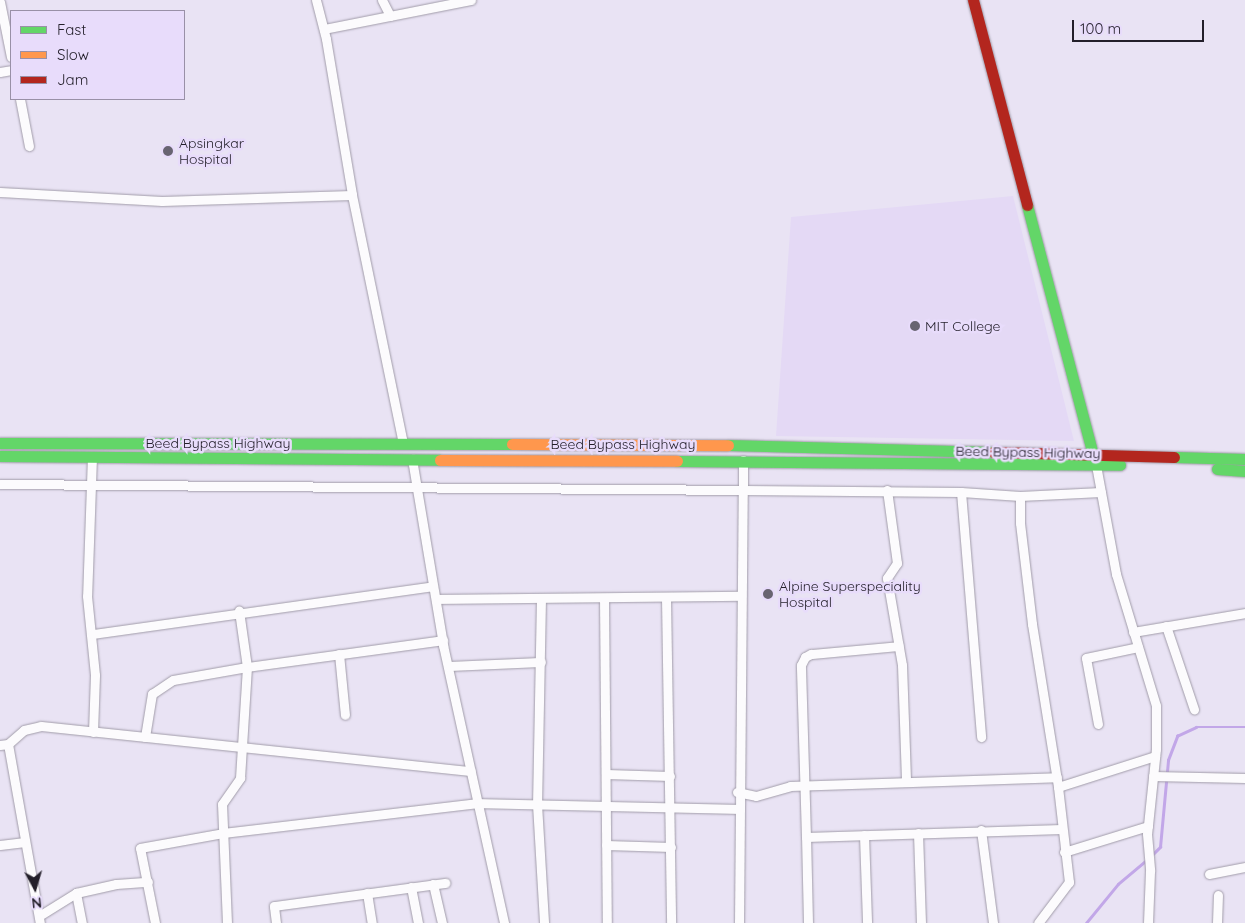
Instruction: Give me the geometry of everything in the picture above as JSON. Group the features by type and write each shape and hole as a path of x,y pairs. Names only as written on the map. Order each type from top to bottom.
{"main road":[{"path":"973,0 1091,453 1096,465"},
{"name":"Beed Bypass Highway","path":"0,442 744,445 1091,453 1245,459"},
{"name":"Beed Bypass Highway","path":"0,456 1096,465 1245,471"}],"street":[{"path":"316,0 324,29 352,195 403,443"},
{"path":"382,0 390,16"},
{"path":"324,29 447,3 471,0"},
{"path":"0,6 10,52"},
{"path":"20,100 29,146"},
{"path":"0,192 162,201 352,195"},
{"path":"738,923 737,792 744,445"},
{"path":"92,456 87,596 93,634 94,732"},
{"path":"412,458 448,666 504,923"},
{"path":"1096,465 1116,574 1156,706 1155,756 1157,776 1147,830 1150,871 1148,923"},
{"path":"0,484 887,490 1020,496 1101,492"},
{"path":"887,490 897,563 888,578 899,646 906,782"},
{"path":"961,492 980,737"},
{"path":"1020,496 1020,522 1032,624 1057,777 1064,852 1069,882 1038,923"},
{"path":"93,634 239,611 434,586"},
{"path":"436,599 740,596"},
{"path":"541,598 537,804 544,923"},
{"path":"604,598 607,923"},
{"path":"666,598 671,807 671,923"},
{"path":"228,923 222,804 240,778 247,666 239,611"},
{"path":"1133,632 1245,613"},
{"path":"1166,626 1194,709"},
{"path":"145,737 152,694 173,680 247,666 443,640"},
{"path":"808,923 801,665 805,657 899,646"},
{"path":"1098,724 1086,658 1138,647"},
{"path":"339,654 345,715"},
{"path":"448,666 541,662"},
{"path":"148,882 116,884 76,892 40,920 4,744 24,730 41,726 471,771"},
{"path":"1058,787 1155,756"},
{"path":"606,774 670,776"},
{"path":"1157,776 1245,778"},
{"path":"737,792 756,796 803,786 1057,777"},
{"path":"155,923 140,848 223,834 478,803 737,809"},
{"path":"806,837 981,830 1062,829"},
{"path":"981,830 993,923"},
{"path":"1064,852 1147,830"},
{"path":"918,833 921,923"},
{"path":"864,835 867,923"},
{"path":"0,845 25,842"},
{"path":"606,845 671,847"},
{"path":"1209,874 1245,868"},
{"path":"276,923 274,906 445,883"},
{"path":"433,884 442,923"},
{"path":"411,887 418,923"},
{"path":"76,892 82,923"},
{"path":"367,894 372,923"},
{"path":"1218,895 1218,923"}],"shaded area":[{"name":"MIT College","path":"1013,196 1074,441 776,436 791,217"}],"waterway":[{"path":"1151,856 1160,847 1168,760 1177,736 1196,727 1245,727"},
{"path":"1086,923 1118,884 1147,860"}],"traffic: fast":[{"path":"1027,205 1095,462"},
{"path":"0,443 512,444"},
{"path":"728,445 993,452"},
{"path":"0,456 440,460"},
{"path":"1174,457 1245,459"},
{"path":"677,461 1120,465"},
{"path":"1217,469 1245,471"}],"traffic: slow":[{"path":"512,444 728,445"},
{"path":"440,460 677,461"}],"traffic: jam":[{"path":"973,0 1027,205"},
{"path":"993,452 1174,457"}],"place":[{"name":"Apsingkar Hospital","path":"168,151"},
{"name":"MIT College","path":"915,326"},
{"name":"Alpine Superspeciality Hospital","path":"768,594"}]}
